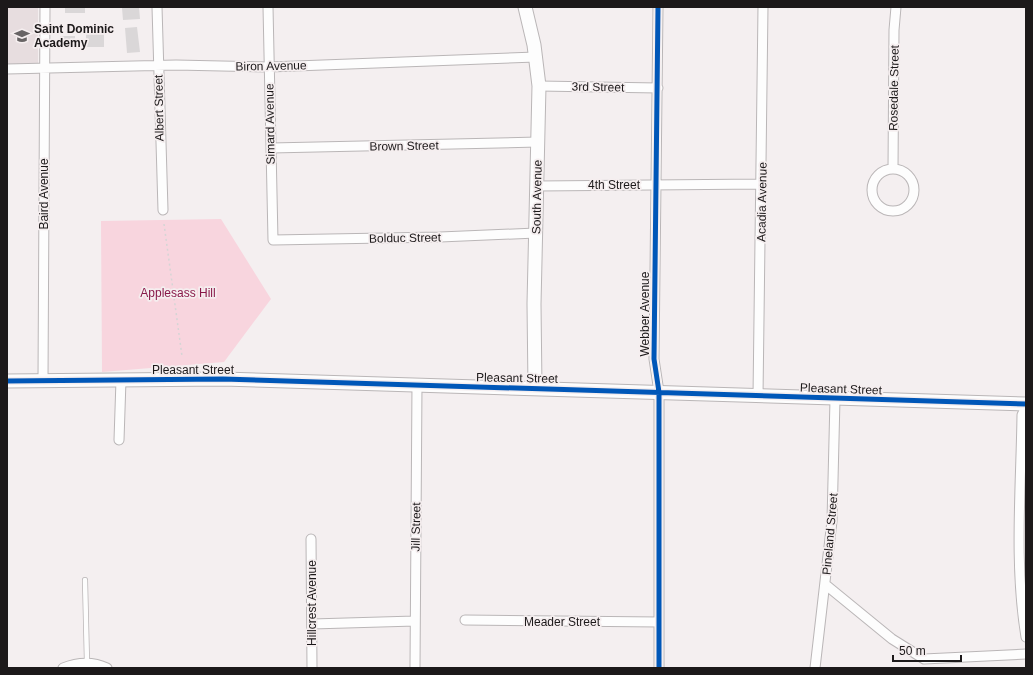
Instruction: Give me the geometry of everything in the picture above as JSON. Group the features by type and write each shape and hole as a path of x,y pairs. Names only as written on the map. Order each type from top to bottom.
{"street":[{"name":"Baird Avenue","path":"43,381 45,7"},
{"name":"Albert Street","path":"157,7 163,210"},
{"name":"Simard Avenue","path":"268,7 273,240"},
{"name":"South Avenue","path":"525,7 536,57 538,86 538,186 534,304 535,388"},
{"name":"Webber Avenue","path":"658,7 654,359 659,392 659,668"},
{"name":"Acadia Avenue","path":"758,396 762,184 763,7"},
{"name":"Rosedale Street","path":"893,169 894,30 896,7"},
{"name":"Biron Avenue","path":"7,69 158,66 269,66 536,57"},
{"name":"3rd Street","path":"538,86 658,88"},
{"name":"Brown Street","path":"270,148 538,142"},
{"path":"893,169 906,173 913,184 914,191 913,198 904,208 891,212 879,206 872,196 871,189 876,177 886,170 893,169"},
{"name":"4th Street","path":"538,186 762,184"},
{"name":"Bolduc Street","path":"273,240 440,237 536,233"},
{"name":"Pleasant Street","path":"7,381 223,379 417,386 659,392 1026,406"},
{"path":"119,440 121,380"},
{"name":"Jill Street","path":"415,668 417,386"},
{"name":"Pineland Street","path":"815,668 820,621 826,585 835,477 835,399"},
{"path":"1026,406 1022,415 1020,497 1021,580 1026,637"},
{"name":"Hillcrest Avenue","path":"311,539 312,668"},
{"path":"826,585 892,639 925,663 1026,654"},
{"name":"Meader Street","path":"465,620 659,622"},
{"path":"312,624 415,621"},
{"path":"63,668 73,664 87,663 108,668"}],"lane":[{"path":"86,580 87,663"}],"path":[{"path":"164,224 182,356"}],"shaded area":[{"name":"Saint Dominic Academy","path":"7,7 38,7 38,64 7,64"}],"green space":[{"name":"Applesass Hill","path":"221,219 271,299 224,362 102,372 101,221"}],"building":[{"path":"65,7 85,7 85,13 65,13"},
{"path":"139,7 140,19 123,20 122,8"},
{"path":"67,25 77,25 78,30 67,30"},
{"path":"137,27 140,52 127,53 125,28"},
{"path":"104,33 104,47 86,47 86,34"},
{"path":"60,36 75,36 75,48 60,48"}],"cycle path":[{"path":"658,7 654,359 659,392 659,668"},
{"path":"7,381 223,379 1026,404"}],"place":[{"name":"Saint Dominic Academy","path":"22,36"}]}
